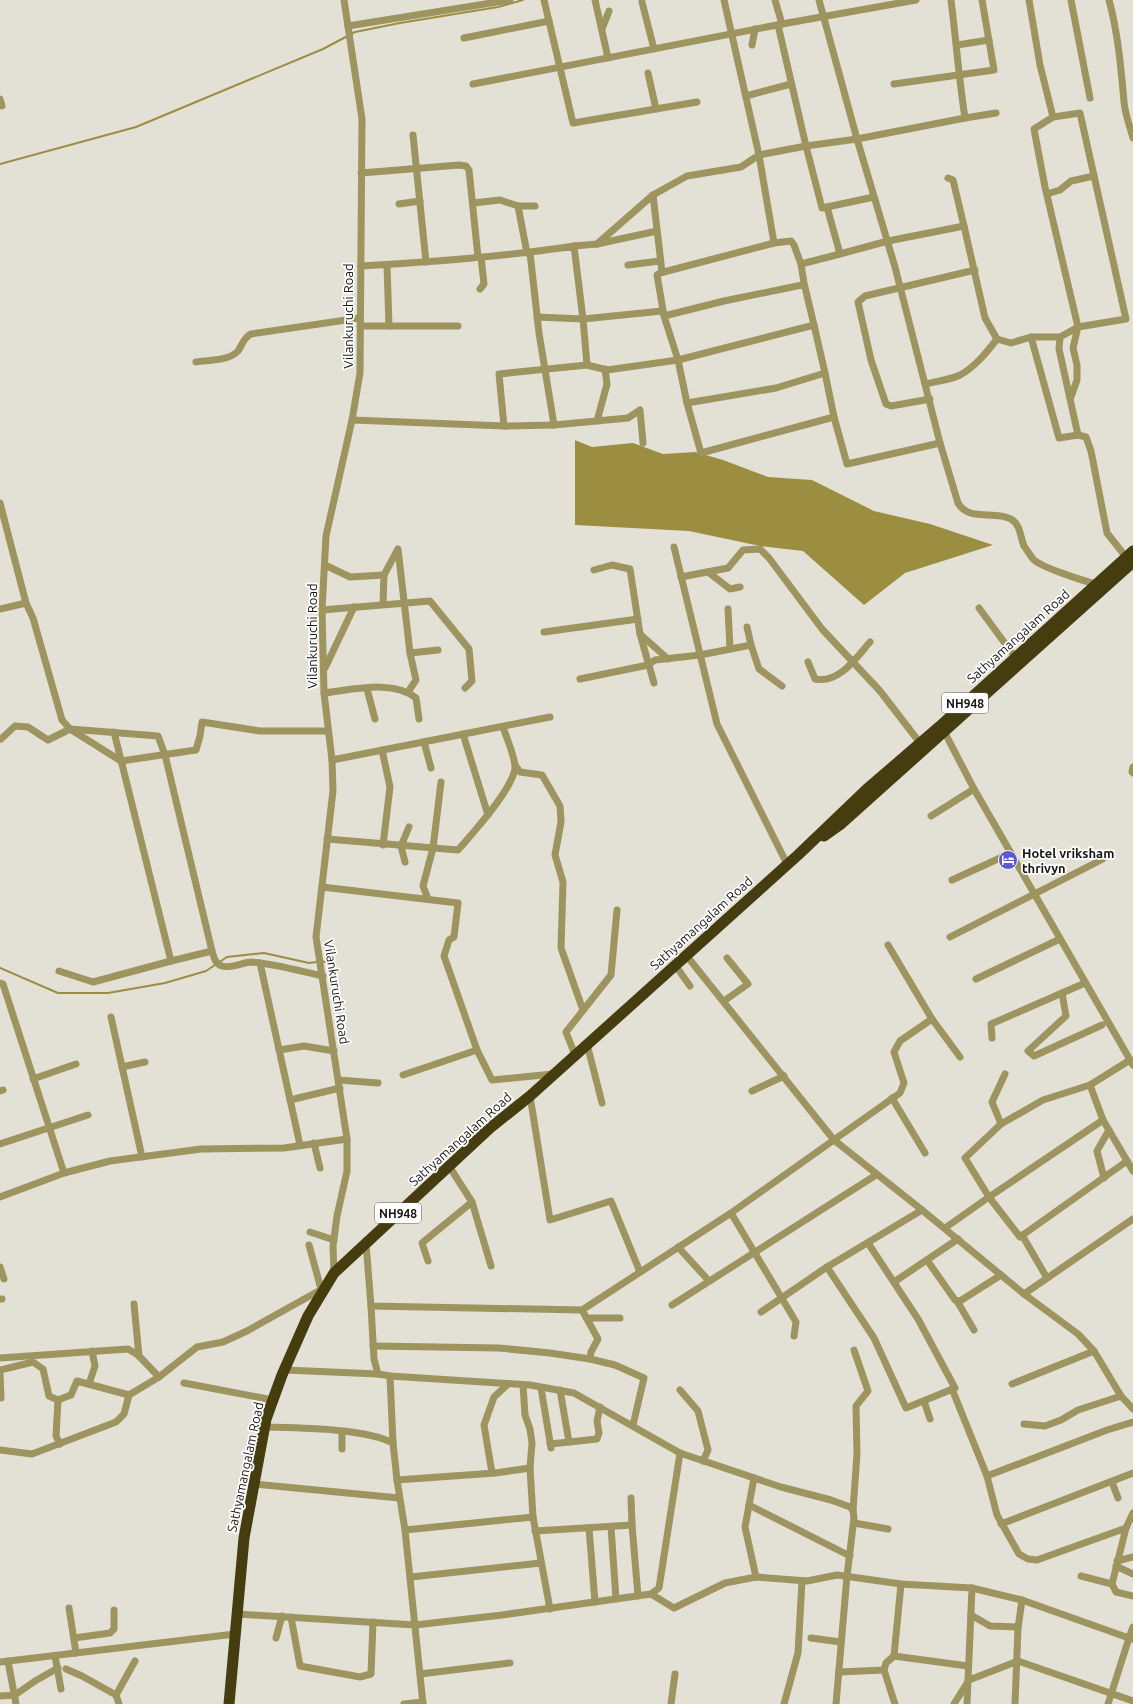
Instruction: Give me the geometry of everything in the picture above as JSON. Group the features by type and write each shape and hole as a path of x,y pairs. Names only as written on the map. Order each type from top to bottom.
{"highway":[{"name":"Sathyamangalam Road","path":"230,1704 244,1538 265,1427 273,1400 308,1316 323,1288 334,1273 490,1128 530,1096 787,864 841,824 945,733 1096,584 1131,557"},
{"name":"Sathyamangalam Road","path":"798,855 867,789 1015,657 1047,634 1131,557"}],"street":[{"name":"Vilankuruchi Road","path":"334,1273 334,1240 337,1216 347,1171 347,1139 316,936 333,791 332,760 324,693 322,610 326,536 352,420 360,373 362,119 344,0"},
{"path":"349,32 510,0"},
{"path":"544,0 573,123 697,102"},
{"path":"595,0 608,58"},
{"path":"724,0 759,155 774,243"},
{"path":"775,0 806,146 822,208 874,196"},
{"path":"819,0 888,241 930,399 940,443 954,490 962,510 970,513 1010,518 1016,522 1024,545 1034,561 1096,584"},
{"path":"473,84 916,0"},
{"path":"951,0 957,45 958,74 966,118"},
{"path":"894,84 994,70 982,0"},
{"path":"1029,0 1040,65 1053,117"},
{"path":"1071,0 1090,98"},
{"path":"1109,0 1113,14 1122,75 1124,103 1133,138"},
{"path":"642,2 654,49"},
{"path":"602,29 609,11"},
{"path":"464,38 549,21"},
{"path":"752,45 755,30"},
{"path":"957,45 990,40"},
{"path":"648,73 656,109"},
{"path":"746,96 792,84"},
{"path":"0,99 2,106"},
{"path":"597,244 653,195 687,176 741,168 759,155 806,146 858,139 996,112"},
{"path":"948,178 953,180 985,318 997,339 1011,343 1032,337 1060,337 1078,327 1126,320 1080,113 1053,117 1034,128 1047,194 1078,327 1073,348 1077,364 1077,380 1070,397"},
{"path":"413,135 426,262"},
{"path":"361,173 459,165 466,166 469,170 484,284 480,289"},
{"path":"1047,194 1060,190 1072,181 1094,176"},
{"path":"653,195 662,272"},
{"path":"473,203 500,200 518,206 535,206"},
{"path":"399,204 420,201"},
{"path":"518,206 529,253 537,317 554,425"},
{"path":"827,207 840,254"},
{"path":"802,264 888,241 964,226"},
{"path":"361,266 529,253 597,244 657,231"},
{"path":"834,416 701,453 687,403 678,360 663,313 657,276 662,272 774,243 791,241 802,264 804,283 834,416 847,464 940,443"},
{"path":"574,246 587,365"},
{"path":"628,265 660,261"},
{"path":"387,265 389,326"},
{"path":"930,399 888,406 886,404 871,360 858,302 865,296 975,270"},
{"path":"537,317 583,319 663,313 797,286 804,283"},
{"path":"196,362 232,355 237,352 247,336 251,334 360,318"},
{"path":"360,326 458,326"},
{"path":"504,426 499,374 587,365 605,369 640,366 678,360 814,326"},
{"path":"1032,337 1059,438 1078,435 1086,437 1091,451 1107,533 1131,557"},
{"path":"1060,337 1059,348 1078,435"},
{"path":"926,384 959,376 986,353 997,339"},
{"path":"597,421 607,384 605,369"},
{"path":"687,403 776,388 825,373"},
{"path":"352,420 504,426 554,425 628,418 640,410 642,443"},
{"path":"0,503 26,603 34,618 62,720 70,729 121,761 196,750 202,722 260,731 328,731"},
{"path":"674,547 716,724 787,864"},
{"path":"383,604 384,575 398,549 410,653 416,680 408,692"},
{"path":"681,577 728,568 743,550 760,549 769,558 822,630 880,692 920,743"},
{"path":"325,565 350,577 384,575"},
{"path":"594,570 612,565 630,569 640,634 654,683"},
{"path":"708,572 730,589 740,587"},
{"path":"322,610 430,600 469,649 472,681 465,688"},
{"path":"0,609 26,603"},
{"path":"324,670 354,607"},
{"path":"728,608 730,649"},
{"path":"979,608 1015,657"},
{"path":"544,632 638,619"},
{"path":"747,627 751,645 760,669 782,686"},
{"path":"640,634 668,659"},
{"path":"808,662 815,679 821,681 838,675 870,642"},
{"path":"580,679 648,665 655,660 700,655 751,645"},
{"path":"410,653 438,650"},
{"path":"324,693 387,687 408,692 416,698 419,720"},
{"path":"367,689 375,719"},
{"path":"332,760 550,718"},
{"path":"1,739 14,726 28,727 48,740 70,729 158,736 165,755 212,951 219,964 228,966 250,962 260,963 323,976"},
{"path":"503,727 515,765 520,772 542,775 560,806 561,822 555,855 563,882 561,948 583,1010"},
{"path":"114,732 171,961"},
{"path":"945,733 974,788 1034,894 1132,1062 1090,1085 1043,1100 1001,1124 965,1158 989,1197 1020,1237 1022,1236 1047,1278"},
{"path":"464,734 488,815"},
{"path":"424,742 431,768"},
{"path":"382,750 390,786 384,845"},
{"path":"327,839 384,845 458,850 488,815 514,775 515,765"},
{"path":"1133,767 1133,774"},
{"path":"428,899 423,886 433,848 441,782"},
{"path":"932,816 974,788"},
{"path":"405,862 401,846 408,827"},
{"path":"952,880 1011,853"},
{"path":"950,938 1103,859"},
{"path":"322,887 458,903 454,937 449,940 444,956 477,1050 492,1080 553,1074"},
{"path":"575,1055 566,1032 610,975 617,910"},
{"path":"976,979 1060,939"},
{"path":"888,945 932,1019 960,1057"},
{"path":"59,971 93,982 212,951"},
{"path":"686,955 834,1140 876,1175 945,1228 1024,1294 1078,1334 1094,1351 1122,1396 1133,1409"},
{"path":"724,1002 748,984 727,958"},
{"path":"260,963 300,1145"},
{"path":"674,965 690,986"},
{"path":"0,983 2,984 64,1173"},
{"path":"992,1038 990,1024 1086,983"},
{"path":"1062,993 1066,1016 1028,1051 1034,1056 1102,1025"},
{"path":"111,1017 142,1157"},
{"path":"371,1306 582,1310 731,1213 900,1093 904,1083 894,1052 900,1041 932,1019"},
{"path":"587,1044 602,1103"},
{"path":"279,1050 304,1046 334,1050"},
{"path":"403,1076 477,1050"},
{"path":"122,1067 145,1062"},
{"path":"33,1079 76,1064"},
{"path":"1001,1124 992,1102 1006,1074"},
{"path":"752,1091 784,1076"},
{"path":"290,1100 339,1084 378,1084"},
{"path":"1090,1085 1103,1120 1133,1171"},
{"path":"530,1096 550,1220 611,1201 640,1272"},
{"path":"892,1098 925,1153"},
{"path":"0,1144 88,1115"},
{"path":"945,1228 1103,1120"},
{"path":"1104,1178 1096,1150 1109,1130"},
{"path":"0,1196 64,1173 110,1161 202,1149 284,1148 347,1139"},
{"path":"314,1143 320,1168"},
{"path":"1022,1236 1127,1161"},
{"path":"449,1166 472,1202 491,1266"},
{"path":"672,1305 876,1175"},
{"path":"428,1261 422,1243 472,1202"},
{"path":"760,1312 827,1267 868,1244 922,1210"},
{"path":"731,1213 796,1322 794,1336"},
{"path":"1024,1294 1133,1219"},
{"path":"310,1232 334,1240"},
{"path":"894,1282 958,1239"},
{"path":"366,1244 374,1359 378,1374"},
{"path":"827,1267 874,1338 906,1408 955,1388 918,1319 868,1244"},
{"path":"0,1450 32,1454 116,1422 124,1414 129,1395 159,1377 198,1347 223,1342 247,1331 323,1288 309,1245"},
{"path":"678,1247 709,1281"},
{"path":"927,1260 957,1301 974,1330"},
{"path":"0,1267 4,1279"},
{"path":"957,1301 960,1301 1001,1275"},
{"path":"134,1304 139,1356"},
{"path":"582,1310 598,1339 591,1352 590,1359"},
{"path":"587,1318 620,1318"},
{"path":"373,1346 499,1348 590,1359 615,1365 644,1378 633,1425"},
{"path":"0,1358 128,1349 139,1356 159,1377"},
{"path":"836,1704 847,1576 854,1523 853,1510 857,1454 856,1406 868,1391 854,1350"},
{"path":"89,1384 95,1366 92,1351"},
{"path":"1012,1384 1094,1351"},
{"path":"0,1370 33,1362 42,1369 49,1396 58,1400 71,1395 76,1381 129,1395"},
{"path":"285,1370 378,1374 523,1385 574,1392 633,1425 680,1454 798,1492 831,1500 850,1507 853,1510"},
{"path":"0,1374 2,1398"},
{"path":"390,1376 397,1480 411,1578 423,1703 404,1704"},
{"path":"184,1383 273,1400"},
{"path":"492,1473 484,1425 494,1397 508,1384"},
{"path":"523,1385 525,1415 530,1429 532,1443 530,1468 533,1517 550,1609"},
{"path":"542,1388 550,1446 597,1439 599,1433 597,1421 600,1407"},
{"path":"952,1389 987,1476 992,1500 1001,1524 1019,1554 1028,1559 1037,1560 1126,1528"},
{"path":"560,1390 569,1442"},
{"path":"680,1390 698,1411 708,1450 703,1461"},
{"path":"1024,1424 1045,1426 1061,1420 1078,1410 1122,1396"},
{"path":"58,1400 56,1436 60,1444"},
{"path":"924,1401 930,1419"},
{"path":"987,1476 1107,1430 1133,1422"},
{"path":"265,1427 342,1432 368,1436 394,1443"},
{"path":"342,1432 342,1449"},
{"path":"237,1614 415,1625 550,1609 651,1594 659,1588 680,1454"},
{"path":"397,1480 492,1473 530,1468"},
{"path":"1001,1524 1133,1473"},
{"path":"754,1478 745,1527 756,1576"},
{"path":"1112,1482 1118,1498"},
{"path":"254,1484 399,1498"},
{"path":"631,1498 638,1596"},
{"path":"749,1505 850,1556"},
{"path":"1133,1513 1126,1528 1112,1584 1116,1592 1133,1596"},
{"path":"405,1530 533,1517"},
{"path":"854,1523 888,1529"},
{"path":"535,1531 632,1525"},
{"path":"611,1527 616,1599"},
{"path":"589,1528 595,1602"},
{"path":"1117,1563 1133,1557"},
{"path":"411,1578 541,1563"},
{"path":"1117,1563 1133,1574"},
{"path":"651,1594 674,1608 725,1583 756,1576 807,1581 837,1575 901,1584 972,1588 1022,1600 1131,1639"},
{"path":"1081,1576 1112,1584"},
{"path":"785,1704 798,1653 802,1581"},
{"path":"895,1704 884,1670 886,1663 894,1656 901,1584"},
{"path":"968,1704 968,1666 972,1588"},
{"path":"1015,1704 1018,1661 1018,1627 1022,1600"},
{"path":"69,1608 76,1653"},
{"path":"74,1638 110,1633 114,1629 114,1610"},
{"path":"971,1615 990,1626 1018,1627"},
{"path":"276,1638 282,1616"},
{"path":"291,1617 300,1666 360,1677 371,1674 373,1622"},
{"path":"1108,1704 1131,1639 1133,1627"},
{"path":"0,1662 235,1634"},
{"path":"811,1638 841,1642"},
{"path":"55,1656 61,1689"},
{"path":"894,1656 968,1666"},
{"path":"8,1661 16,1704"},
{"path":"118,1704 116,1695 135,1661"},
{"path":"954,1704 969,1680 1018,1661 1133,1701"},
{"path":"420,1674 510,1663"},
{"path":"0,1696 15,1695 35,1681 58,1668"},
{"path":"66,1669 116,1695"},
{"path":"839,1672 884,1670"},
{"path":"671,1704 675,1674"}],"shaded area":[{"path":"575,440 592,447 633,443 663,454 695,452 723,460 768,477 812,480 874,511 930,524 993,545 905,573 864,605 803,551 760,546 689,531 575,525"}],"waterway":[{"path":"0,164 136,127 323,49 355,32 498,7 523,0"},
{"path":"0,968 58,993 108,993 165,983 206,971 227,957 264,953 309,963 317,962"},
{"path":"322,962 330,961"}],"place":[{"name":"Hotel vriksham thrivyn","path":"1008,860"}]}
